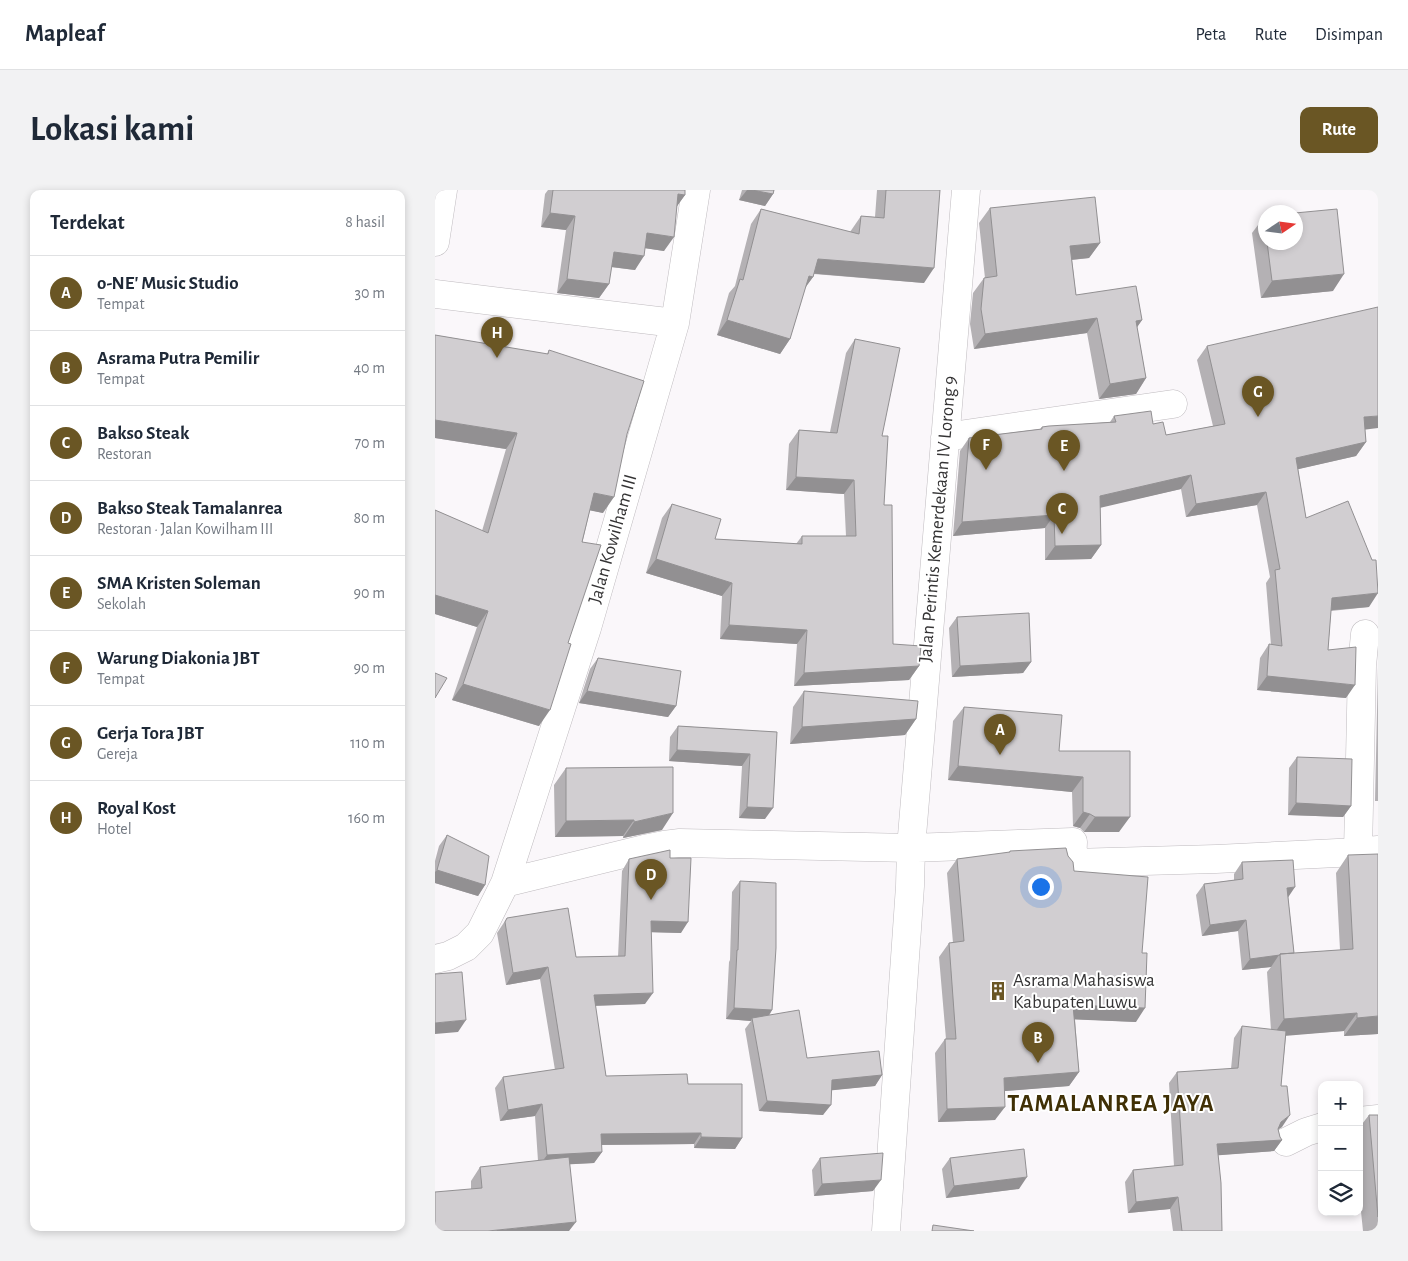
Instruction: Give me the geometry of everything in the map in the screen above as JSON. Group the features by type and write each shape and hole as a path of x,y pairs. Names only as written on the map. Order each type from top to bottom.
{"street":[{"path":"435,242 443,190"},
{"name":"Jalan Kowilham III","path":"435,958 448,956 466,947 480,933 505,882 587,628 675,323 696,190"},
{"name":"Jalan Perintis Kemerdekaan IV Lorong 9","path":"886,1231 911,848 966,190"},
{"path":"435,294 675,323"},
{"path":"945,437 1173,404"},
{"path":"505,882 644,849 680,843 911,848 1073,842 1072,863 1216,859 1368,851 1362,666 1365,634"},
{"path":"1363,1121 1378,1119"},
{"path":"1286,1142 1318,1128"}],"building":[{"path":"553,190 685,190 685,195 678,194 674,237 647,233 644,256 614,252 609,284 567,279 575,216 550,213"},
{"path":"752,190 774,190 773,194"},
{"path":"886,190 940,190 934,268 818,259 813,277 809,276 790,339 727,320 740,279 743,280 761,209 859,234 861,216 884,218"},
{"path":"1095,197 1100,243 1070,246 1076,295 1136,286 1142,320 1136,321 1146,378 1110,384 1097,318 985,334 981,309 984,278 997,276 990,208"},
{"path":"1337,209 1344,274 1272,281 1268,250 1303,250 1303,212"},
{"path":"1378,307 1378,416 1364,417 1366,442 1296,458 1306,518 1348,501 1372,560 1376,560 1378,593 1332,598 1328,650 1356,647 1355,685 1267,676 1269,644 1282,646 1275,570 1280,569 1266,492 1196,504 1191,475 1100,496 1101,545 1055,546 1054,515 962,522 969,438 1042,429 1042,427 1049,426 1116,422 1114,416 1151,411 1153,424 1163,422 1166,435 1225,424 1207,346"},
{"path":"435,335 548,354 549,350 644,381 627,434 614,497 594,493 582,542 601,545 568,643 571,644 550,710 463,684 488,611 435,595 435,510 488,533 517,433 435,420"},
{"path":"855,339 900,348 882,436 888,436 884,505 892,505 893,644 921,646 919,666 804,673 807,630 729,625 732,583 656,559 672,504 721,519 715,539 802,544 802,536 856,536 854,480 796,477 799,430 837,433"},
{"path":"1029,613 1031,662 960,666 957,617"},
{"path":"598,658 681,671 676,706 587,691"},
{"path":"435,673 447,678 435,698"},
{"path":"804,691 918,701 916,719 802,727"},
{"path":"964,707 1062,715 1059,751 1130,751 1130,817 1095,817 1083,812 1083,777 958,766"},
{"path":"678,726 777,732 773,808 747,807 750,754 677,750"},
{"path":"1297,757 1352,759 1351,806 1296,803"},
{"path":"673,767 673,813 634,822 634,820 566,821 566,768"},
{"path":"447,835 489,856 485,885 437,870"},
{"path":"1066,848 1068,856 1073,862 1074,871 1148,877 1142,953 1147,953 1145,1008 1073,1005 1079,1072 1004,1078 1005,1107 947,1109 945,1039 956,1039 949,943 964,941 957,859 1010,851"},
{"path":"670,850 670,858 691,858 688,922 651,921 653,993 594,995 606,1076 687,1074 688,1084 742,1084 742,1138 701,1137 701,1133 601,1134 602,1152 547,1155 542,1104 508,1110 503,1077 564,1068 548,967 513,973 505,922 507,918 568,908 576,957 625,956 629,859"},
{"path":"1378,854 1378,1016 1357,1018 1357,1013 1284,1019 1280,954 1353,949 1348,855"},
{"path":"1293,860 1295,887 1287,888 1294,953 1250,959 1246,920 1210,925 1204,884 1243,879 1242,862"},
{"path":"740,881 776,883 776,948 772,1010 734,1008"},
{"path":"462,972 466,1020 435,1023 435,974"},
{"path":"799,1010 807,1058 879,1051 882,1075 832,1080 831,1105 767,1101 752,1018"},
{"path":"1242,1026 1286,1031 1281,1086 1287,1086 1290,1115 1281,1122 1278,1129 1282,1140 1217,1144 1221,1183 1222,1231 1182,1231 1178,1197 1136,1202 1133,1170 1183,1165 1177,1072 1238,1068"},
{"path":"1369,1115 1378,1115 1378,1217"},
{"path":"1024,1149 1027,1177 954,1186 950,1158"},
{"path":"883,1153 881,1180 822,1184 820,1158"},
{"path":"569,1157 576,1222 488,1231 435,1231 435,1192 482,1188 480,1167"},
{"path":"933,1225 974,1231 932,1231"}],"place":[{"name":"Royal Kost","path":"497,358"},
{"name":"Gerja Tora JBT","path":"1258,417"},
{"name":"Warung Diakonia JBT","path":"986,470"},
{"name":"SMA Kristen Soleman","path":"1064,471"},
{"name":"Bakso Steak","path":"1062,534"},
{"name":"o-NE' Music Studio","path":"1000,755"},
{"name":"Bakso Steak Tamalanrea","path":"651,900"},
{"name":"Asrama Mahasiswa Kabupaten Luwu","path":"998,991"},
{"name":"Asrama Putra Pemilir","path":"1038,1063"}],"district":[{"name":"TAMALANREA JAYA","path":"1111,1104"}]}
